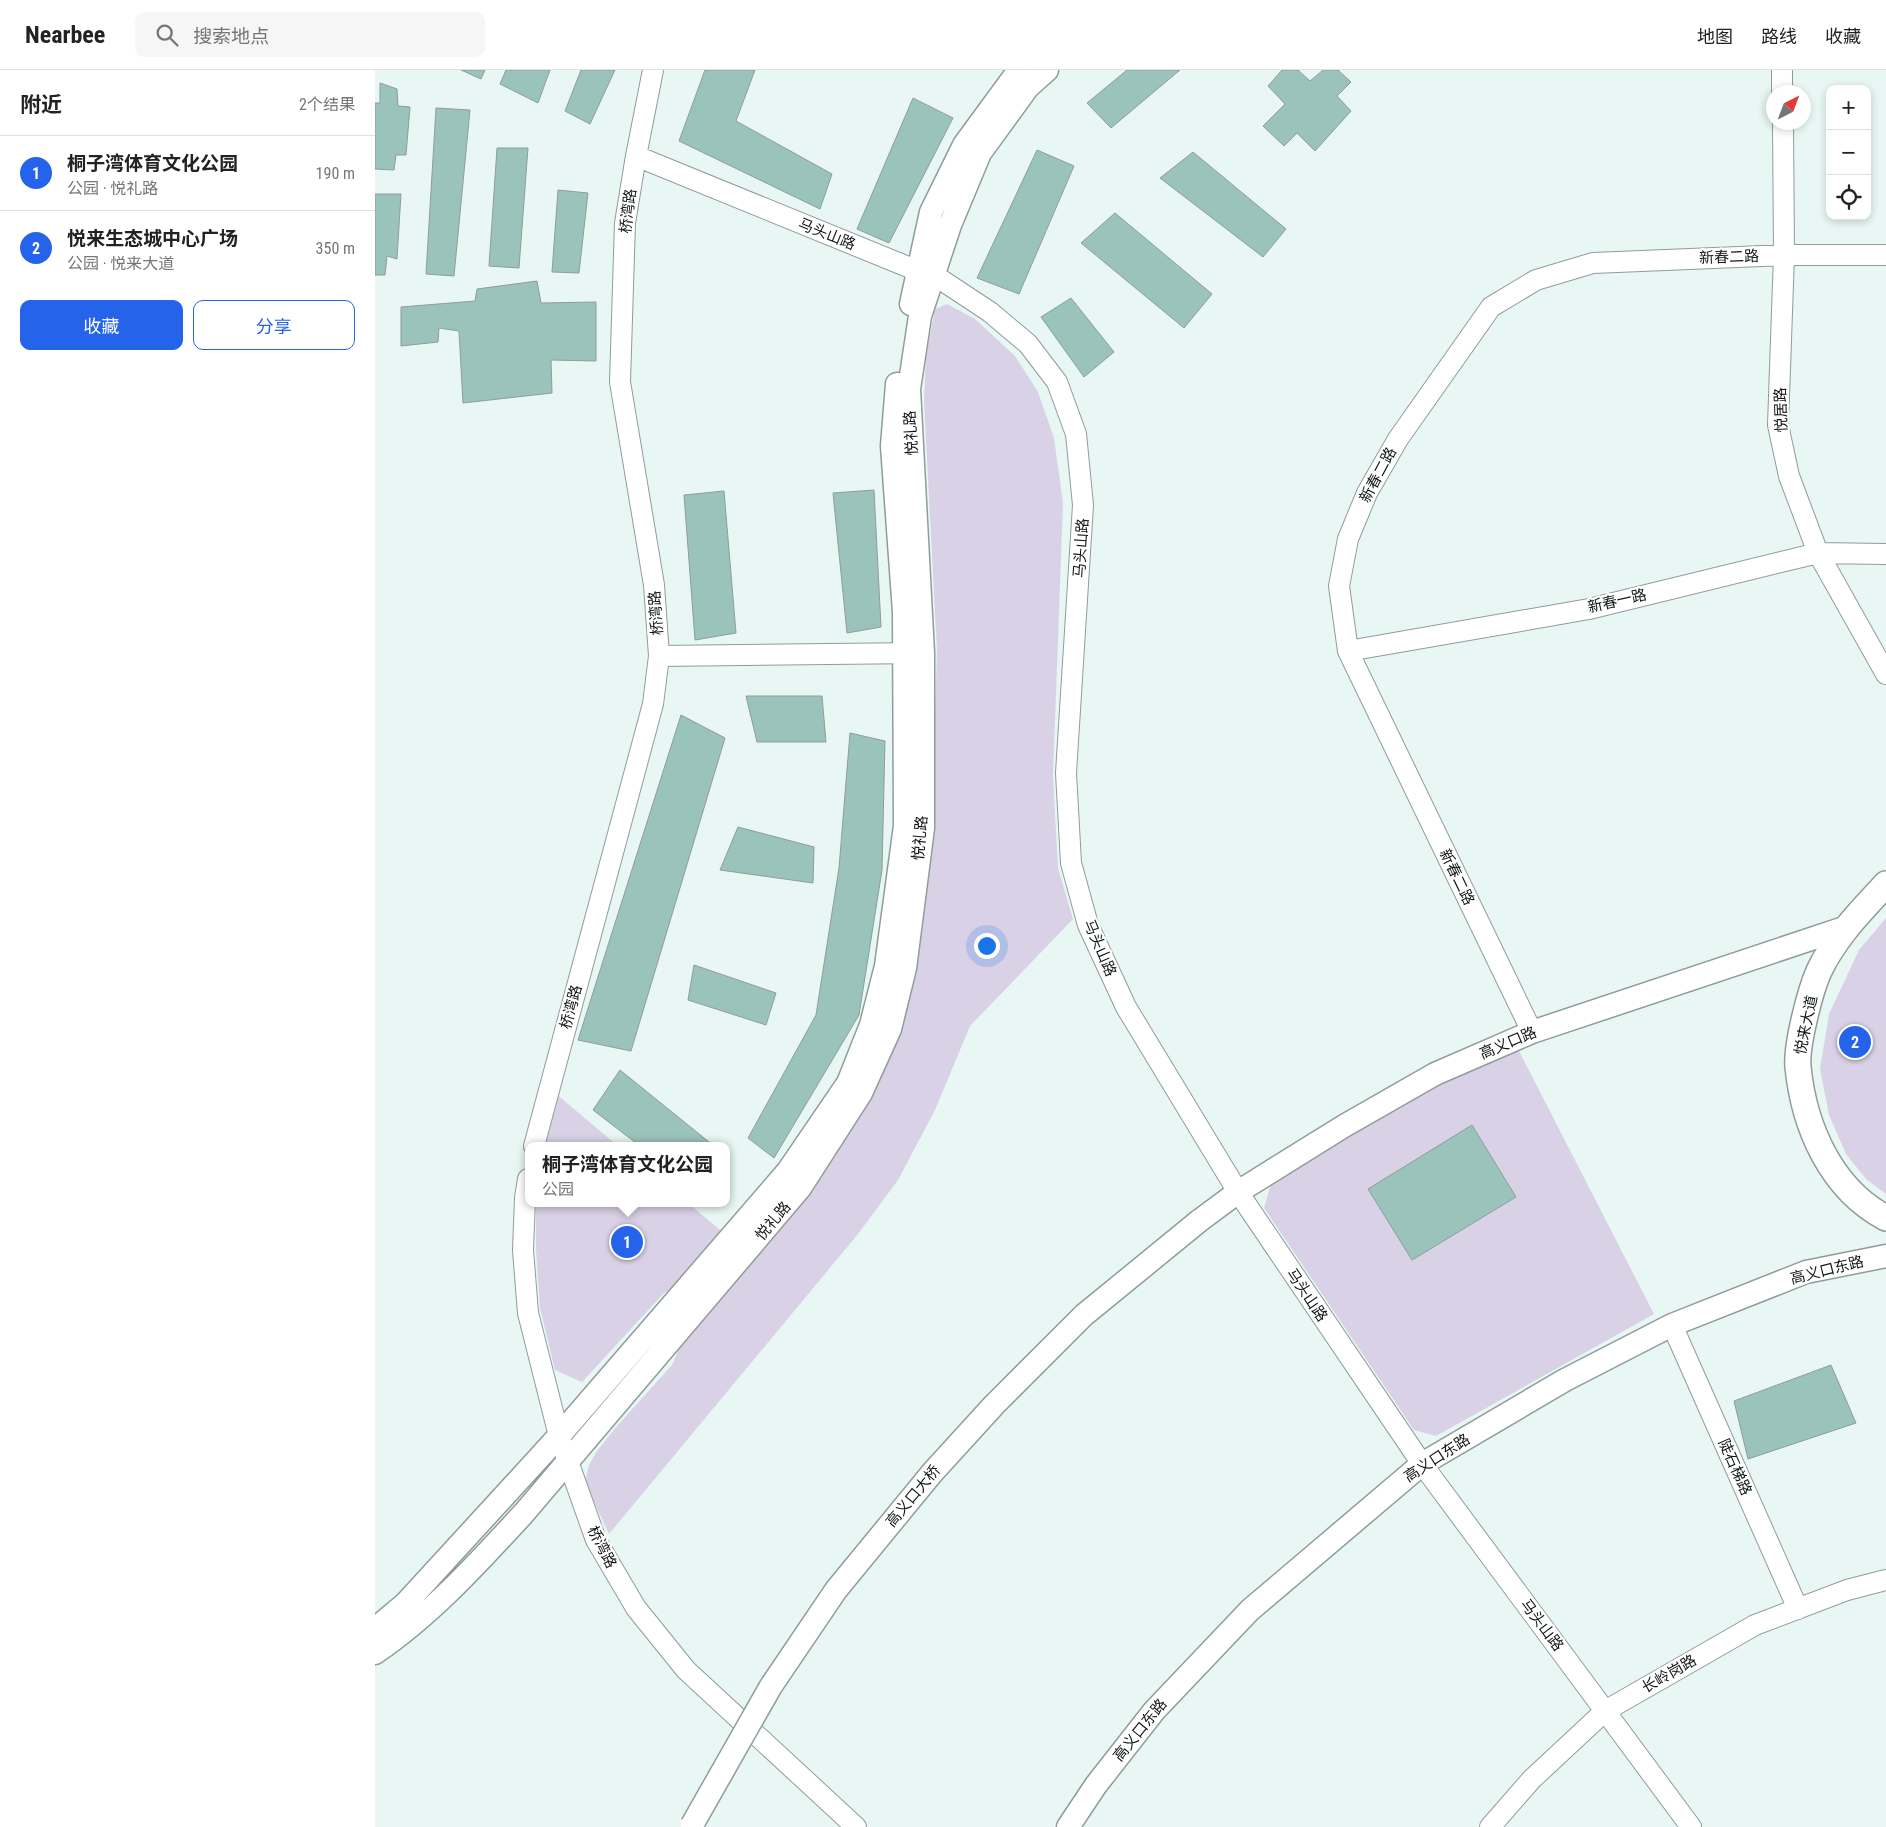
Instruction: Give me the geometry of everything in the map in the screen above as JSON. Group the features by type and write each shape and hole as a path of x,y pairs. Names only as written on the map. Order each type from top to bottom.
{"main road":[{"name":"悦礼路","path":"926,273 931,212 964,145 1019,70"},
{"name":"悦礼路","path":"375,1653 407,1631 487,1553 524,1513 800,1188 861,1093 890,1029 905,968 923,828 914,653 904,612 892,446 900,354 926,273 950,225 980,154 1028,87 1047,70"},
{"name":"悦礼路","path":"375,1629 406,1603 559,1436 788,1171 848,1083 871,1026 886,966 905,826 914,653"},
{"name":"悦来大道","path":"1886,884 1847,927 1819,971 1804,1022 1798,1066 1807,1113 1823,1156 1848,1190 1886,1218"},
{"name":"高义口路","path":"1199,1221 1238,1192 1344,1126 1435,1074 1532,1032 1847,927"},
{"name":"高义口大桥","path":"691,1826 771,1686 836,1590 932,1472 993,1405 1084,1315 1199,1221"},
{"name":"高义口东路","path":"1069,1827 1096,1785 1154,1711 1250,1610 1422,1464 1565,1380 1672,1325 1806,1272 1886,1256"}],"street":[{"name":"桥湾路","path":"536,1142 653,704 659,656 654,585 620,382 625,223 653,70"},
{"path":"1782,70 1783,85"},
{"name":"悦居路","path":"1783,130 1784,255 1779,425 1789,476 1818,552 1886,674"},
{"name":"马头山路","path":"636,156 926,273 990,312 1028,344 1057,382 1076,434 1083,505 1066,773 1071,863 1088,925 1126,1007 1238,1192 1422,1464 1691,1827"},
{"name":"新春二路","path":"1532,1032 1348,651 1339,586 1348,539 1367,493 1398,439 1491,307 1536,280 1593,263 1784,255 1886,256"},
{"name":"新春一路","path":"1348,651 1589,609 1818,552 1886,554"},
{"path":"659,656 914,653"},
{"name":"桥湾路","path":"525,1198 523,1250 528,1312 559,1436 596,1540 636,1608 686,1670 856,1827"},
{"name":"陡石梯路","path":"1672,1325 1798,1609"},
{"name":"长岭岗路","path":"1490,1827 1532,1779 1605,1711 1755,1625 1847,1590 1886,1580"}],"shaded area":[{"path":"947,304 975,319 1015,356 1038,392 1054,438 1063,503 1053,776 1058,868 1073,919 970,1026 935,1110 898,1180 858,1234 609,1534 589,1491 586,1478 589,1465 597,1451 617,1426 672,1365 685,1335 804,1193 931,824 937,651 924,401 926,356 935,309"},
{"path":"1886,918 1886,1194 1866,1179 1846,1154 1829,1115 1820,1069 1829,1014 1859,950"},
{"path":"1519,1051 1654,1314 1436,1436 1414,1430 1264,1208 1270,1187 1349,1134 1439,1084"},
{"path":"555,1093 613,1142 545,1142"},
{"path":"536,1207 693,1207 725,1234 683,1284 664,1293 582,1382 555,1370 540,1308 536,1250"}],"building":[{"path":"461,70 485,70 481,79"},
{"path":"506,70 550,70 538,103 500,84"},
{"path":"581,70 615,70 590,124 565,111"},
{"path":"705,70 755,70 736,121 832,174 820,209 679,141"},
{"path":"1127,70 1180,70 1111,128 1087,103"},
{"path":"1282,70 1298,70 1310,81 1323,70 1338,70 1351,82 1337,96 1351,111 1315,151 1297,133 1284,146 1263,126 1285,104 1268,86"},
{"path":"380,83 397,89 398,106 410,107 406,155 396,155 394,170 375,169 375,103 380,103"},
{"path":"913,98 953,118 889,243 857,229"},
{"path":"436,108 470,110 454,276 426,274"},
{"path":"497,148 528,148 519,268 489,266"},
{"path":"1037,150 1074,166 1019,294 977,278"},
{"path":"1193,152 1286,229 1263,257 1160,178"},
{"path":"558,190 588,193 579,273 552,272"},
{"path":"375,194 401,194 397,259 387,256 385,275 375,275"},
{"path":"1115,213 1212,294 1184,328 1081,243"},
{"path":"537,281 541,303 596,302 596,361 551,360 552,393 463,403 459,331 439,328 438,342 401,346 401,307 475,301 477,289"},
{"path":"1071,298 1114,352 1084,377 1041,317"},
{"path":"874,490 881,627 847,633 833,493"},
{"path":"724,491 736,633 695,640 684,495"},
{"path":"746,696 822,696 826,742 757,742"},
{"path":"681,715 725,738 631,1051 578,1040"},
{"path":"850,733 885,741 882,870 859,1015 774,1158 748,1138 816,1015 839,868"},
{"path":"738,827 814,847 813,883 720,870"},
{"path":"694,965 776,993 766,1025 688,1000"},
{"path":"620,1070 709,1142 635,1142 593,1110"},
{"path":"1472,1125 1516,1197 1412,1260 1368,1189"},
{"path":"1831,1365 1856,1423 1748,1459 1734,1401"}],"place":[{"name":"悦来生态城中心广场","path":"1855,1042"},
{"name":"桐子湾体育文化公园","path":"627,1242"}]}
